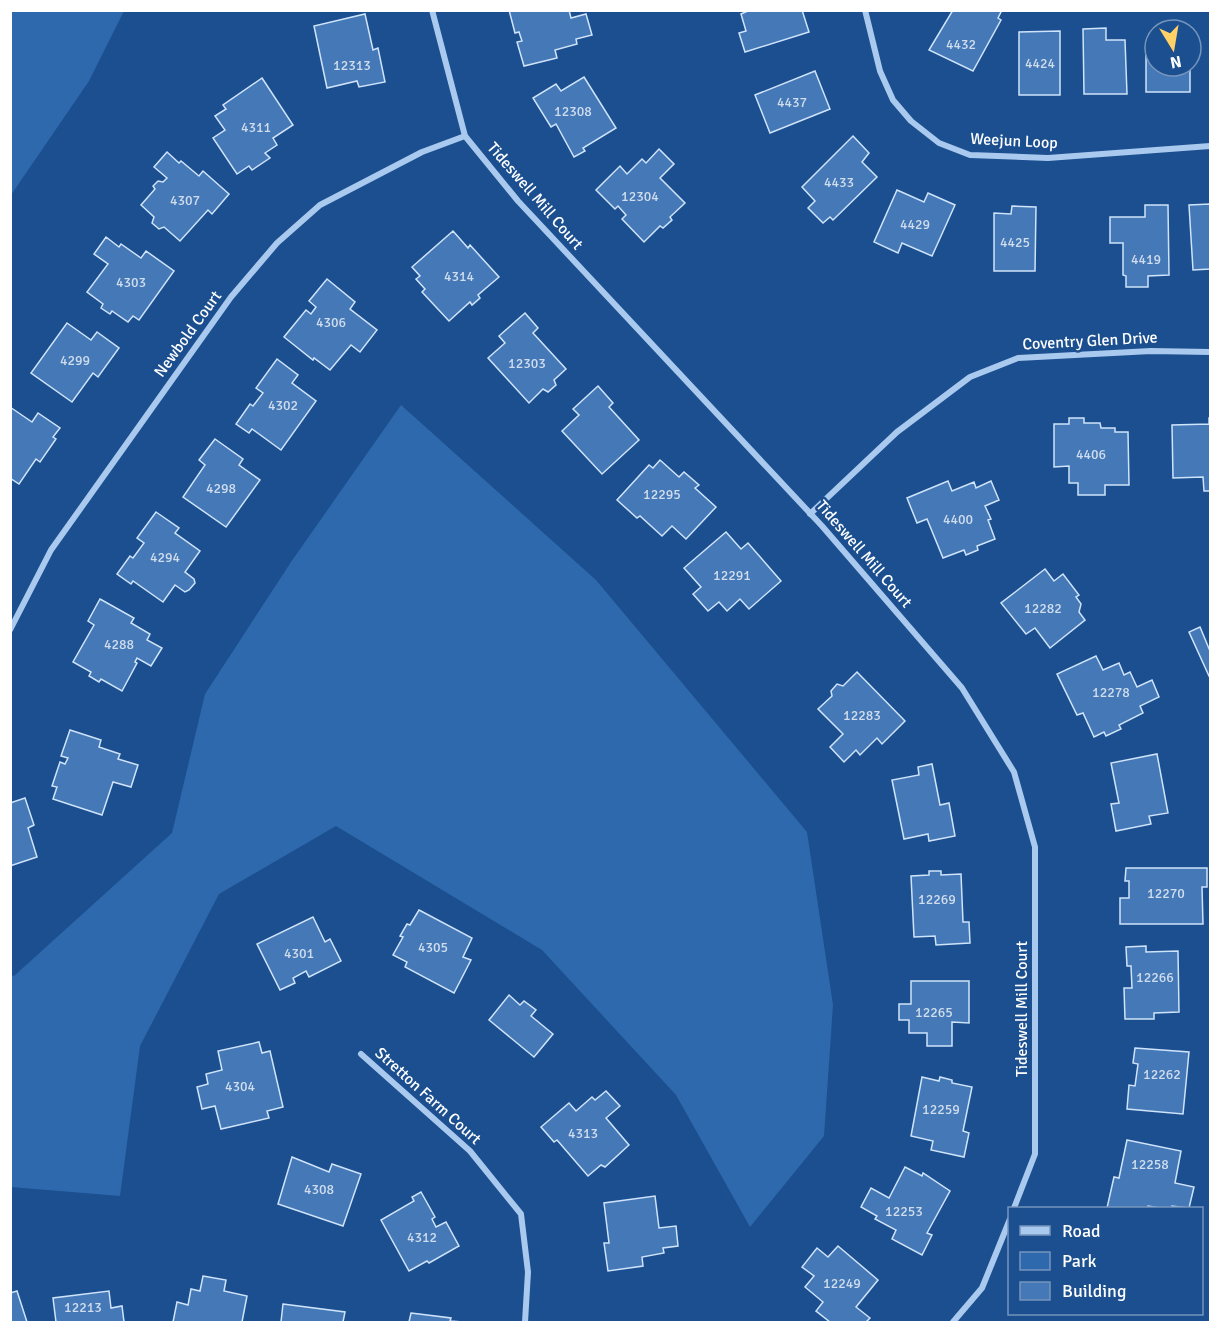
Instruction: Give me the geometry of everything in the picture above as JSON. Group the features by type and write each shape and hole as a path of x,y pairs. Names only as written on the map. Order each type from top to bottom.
{"street":[{"name":"Tideswell Mill Court","path":"432,10 465,136 519,201 810,514 962,688 1014,772 1035,847 1035,1154 1015,1207"},
{"name":"Weejun Loop","path":"865,10 880,71 893,100 911,121 939,143 970,155 1048,158 1210,146"},
{"name":"Newbold Court","path":"10,630 51,550 231,297 277,243 320,205 422,152 465,136"},
{"name":"Coventry Glen Drive","path":"810,514 906,425 970,377 1017,358 1151,351 1210,352"},
{"name":"Stretton Farm Court","path":"361,1053 470,1150 520,1214 528,1272 525,1323"},
{"path":"953,1323 982,1288 1008,1224"}],"green space":[{"path":"11,10 124,11 89,81 11,195"},
{"path":"401,405 596,580 807,832 833,1005 824,1136 750,1227 676,1095 542,950 336,826 219,894 140,1046 120,1196 11,1187 11,975 14,976 172,833 205,694 291,562"}],"building":[{"path":"509,10 569,10 571,18 586,14 592,35 576,39 577,44 555,50 557,58 524,66 517,42 522,41 519,32 515,33"},
{"path":"750,10 802,10 809,32 745,52 739,33 746,31 741,14"},
{"path":"953,10 1002,10 998,18 1001,20 973,71 929,50"},
{"path":"365,14 373,50 378,48 385,82 359,87 357,81 327,88 314,26"},
{"path":"1106,28 1106,40 1125,40 1127,94 1084,94 1083,29"},
{"path":"1060,31 1060,95 1019,95 1019,32"},
{"path":"815,71 830,109 770,133 755,95"},
{"path":"584,77 616,128 583,148 585,151 574,157 556,124 551,127 533,98 556,84 561,91"},
{"path":"262,78 293,125 273,138 277,145 265,153 270,158 252,170 249,166 237,174 213,138 225,130 215,116 226,109 223,105"},
{"path":"1146,78 1190,78 1190,92 1146,92"},
{"path":"853,136 869,153 862,162 877,177 833,220 830,217 823,223 808,208 815,201 802,187"},
{"path":"659,149 674,164 660,178 685,203 670,217 672,220 663,228 660,226 644,242 622,219 626,215 618,206 615,209 596,190 620,166 627,174 642,159 646,163"},
{"path":"167,152 199,176 203,171 229,194 212,214 208,210 180,241 164,227 159,229 152,223 154,217 141,205 155,189 153,186 158,181 163,182 167,178 154,167"},
{"path":"897,190 924,202 928,193 955,205 932,256 902,243 898,253 874,242"},
{"path":"1210,204 1210,269 1193,270 1189,205"},
{"path":"1145,205 1168,205 1169,275 1148,276 1148,287 1126,287 1126,276 1123,275 1123,243 1110,243 1110,217 1145,217"},
{"path":"1012,206 1036,207 1035,271 994,271 994,213 1011,214"},
{"path":"453,231 468,248 470,245 499,277 478,295 480,298 472,305 470,302 449,321 422,292 425,289 416,279 420,276 412,267"},
{"path":"106,237 119,247 121,244 141,258 146,251 174,271 139,320 133,316 128,322 112,311 110,314 101,308 103,304 87,292 108,264 94,254"},
{"path":"327,279 355,302 350,309 377,330 360,352 351,345 330,370 284,337 306,310 311,314 316,307 309,301"},
{"path":"525,313 538,328 533,333 566,369 554,380 556,385 548,392 543,389 529,403 488,358 505,343 499,336"},
{"path":"67,323 91,340 97,332 119,348 98,377 93,373 72,402 31,373"},
{"path":"277,359 298,375 292,383 316,401 281,450 252,429 249,433 236,424 250,404 253,406 263,393 256,388"},
{"path":"598,386 613,403 609,407 639,440 602,474 562,431 579,415 573,409"},
{"path":"10,407 32,422 38,413 60,428 53,437 56,439 40,462 36,459 19,484 10,478"},
{"path":"1069,418 1084,418 1084,423 1100,423 1101,428 1115,428 1115,432 1128,432 1129,485 1105,485 1105,495 1078,495 1078,483 1069,483 1069,466 1054,467 1054,424 1069,424"},
{"path":"1209,418 1210,491 1204,491 1203,477 1173,478 1172,425 1209,424"},
{"path":"215,439 243,459 239,465 260,480 226,527 183,497 205,465 199,460"},
{"path":"660,460 679,477 684,472 699,485 695,488 716,507 686,539 672,526 662,536 640,516 637,518 617,500 649,465 653,468"},
{"path":"948,481 952,491 974,482 976,488 991,481 999,500 985,506 991,519 988,520 995,539 977,546 978,550 966,555 964,550 943,558 927,519 917,523 907,498"},
{"path":"156,512 179,528 175,533 200,551 185,572 194,579 195,583 185,592 175,585 163,602 133,581 131,584 117,574 130,556 133,558 144,543 137,538"},
{"path":"726,532 741,549 748,543 781,581 749,609 740,599 727,611 719,602 708,611 693,594 701,587 684,568"},
{"path":"1045,569 1054,581 1063,574 1079,595 1076,597 1081,604 1079,612 1085,620 1050,648 1035,628 1026,634 1001,603"},
{"path":"100,599 134,618 131,623 150,634 147,640 162,648 151,666 137,658 135,662 137,663 122,691 101,679 99,682 89,676 91,672 73,662 94,625 88,621"},
{"path":"1200,627 1210,651 1209,676 1189,632"},
{"path":"1096,656 1103,670 1119,663 1124,675 1130,672 1137,687 1152,680 1159,697 1140,706 1143,713 1119,725 1121,729 1106,736 1104,732 1094,737 1083,713 1077,715 1057,674"},
{"path":"857,672 905,721 882,744 877,738 860,755 856,750 844,762 830,747 843,734 818,709 832,696 831,691 837,684 843,686"},
{"path":"70,730 101,740 99,747 120,754 118,759 138,765 131,787 113,782 102,815 53,799 57,787 52,786 60,762 65,764 68,758 61,756"},
{"path":"1157,754 1168,813 1149,816 1151,824 1116,831 1111,804 1119,803 1111,763"},
{"path":"932,764 940,805 949,803 955,836 929,841 928,834 904,839 892,780 919,775 918,767"},
{"path":"25,798 34,825 28,828 37,857 10,866 10,803"},
{"path":"1126,868 1207,868 1207,887 1202,887 1203,924 1120,924 1120,898 1129,898 1129,881 1125,881"},
{"path":"929,871 941,871 941,875 961,874 963,922 969,922 970,943 936,945 935,936 914,937 911,876 929,875"},
{"path":"419,910 472,938 463,957 471,960 454,993 405,967 407,962 393,955 403,937 400,936"},
{"path":"313,917 325,942 330,939 341,961 309,977 306,971 293,978 295,983 280,990 257,944"},
{"path":"1146,946 1146,952 1178,951 1179,1012 1154,1013 1154,1019 1125,1019 1124,988 1132,988 1131,966 1127,966 1126,947"},
{"path":"911,981 969,981 969,1023 952,1022 952,1046 927,1046 927,1033 909,1033 909,1020 899,1020 899,1004 911,1004"},
{"path":"509,995 520,1005 524,1001 536,1010 531,1016 553,1034 534,1057 489,1020"},
{"path":"259,1042 262,1053 270,1051 283,1107 267,1111 269,1118 221,1129 215,1106 202,1109 197,1087 208,1084 206,1074 222,1070 218,1051"},
{"path":"1135,1048 1189,1052 1183,1114 1127,1109 1129,1085 1135,1086 1138,1064 1133,1063"},
{"path":"922,1077 939,1081 940,1077 952,1080 952,1083 972,1087 963,1131 969,1133 964,1157 931,1150 933,1141 911,1136"},
{"path":"606,1091 620,1106 606,1118 629,1145 605,1167 601,1165 588,1176 557,1140 554,1142 541,1127 569,1103 576,1111 592,1097 595,1100"},
{"path":"1127,1140 1181,1151 1175,1183 1194,1187 1189,1207 1107,1207 1114,1177 1119,1178"},
{"path":"292,1157 329,1172 332,1164 361,1174 343,1226 278,1204"},
{"path":"905,1167 922,1176 923,1173 950,1191 927,1233 932,1235 922,1255 892,1239 896,1230 875,1219 877,1216 861,1207 871,1188 889,1198"},
{"path":"421,1192 435,1217 432,1219 436,1227 446,1222 459,1246 409,1271 381,1220 414,1201 412,1197"},
{"path":"655,1196 659,1228 676,1226 678,1246 663,1248 664,1253 642,1257 643,1266 608,1271 604,1243 609,1243 604,1203"},
{"path":"838,1246 878,1280 856,1307 870,1318 866,1322 830,1322 816,1311 823,1302 805,1287 814,1276 802,1267 817,1248 828,1257"},
{"path":"203,1276 226,1280 224,1291 247,1296 242,1322 173,1322 177,1302 188,1305 191,1289 200,1291"},
{"path":"17,1291 27,1322 10,1322 10,1293"},
{"path":"109,1291 111,1308 122,1306 124,1322 56,1322 53,1298"},
{"path":"283,1304 345,1312 343,1322 281,1322"},
{"path":"411,1313 451,1318 450,1321 463,1322 409,1322"}]}
